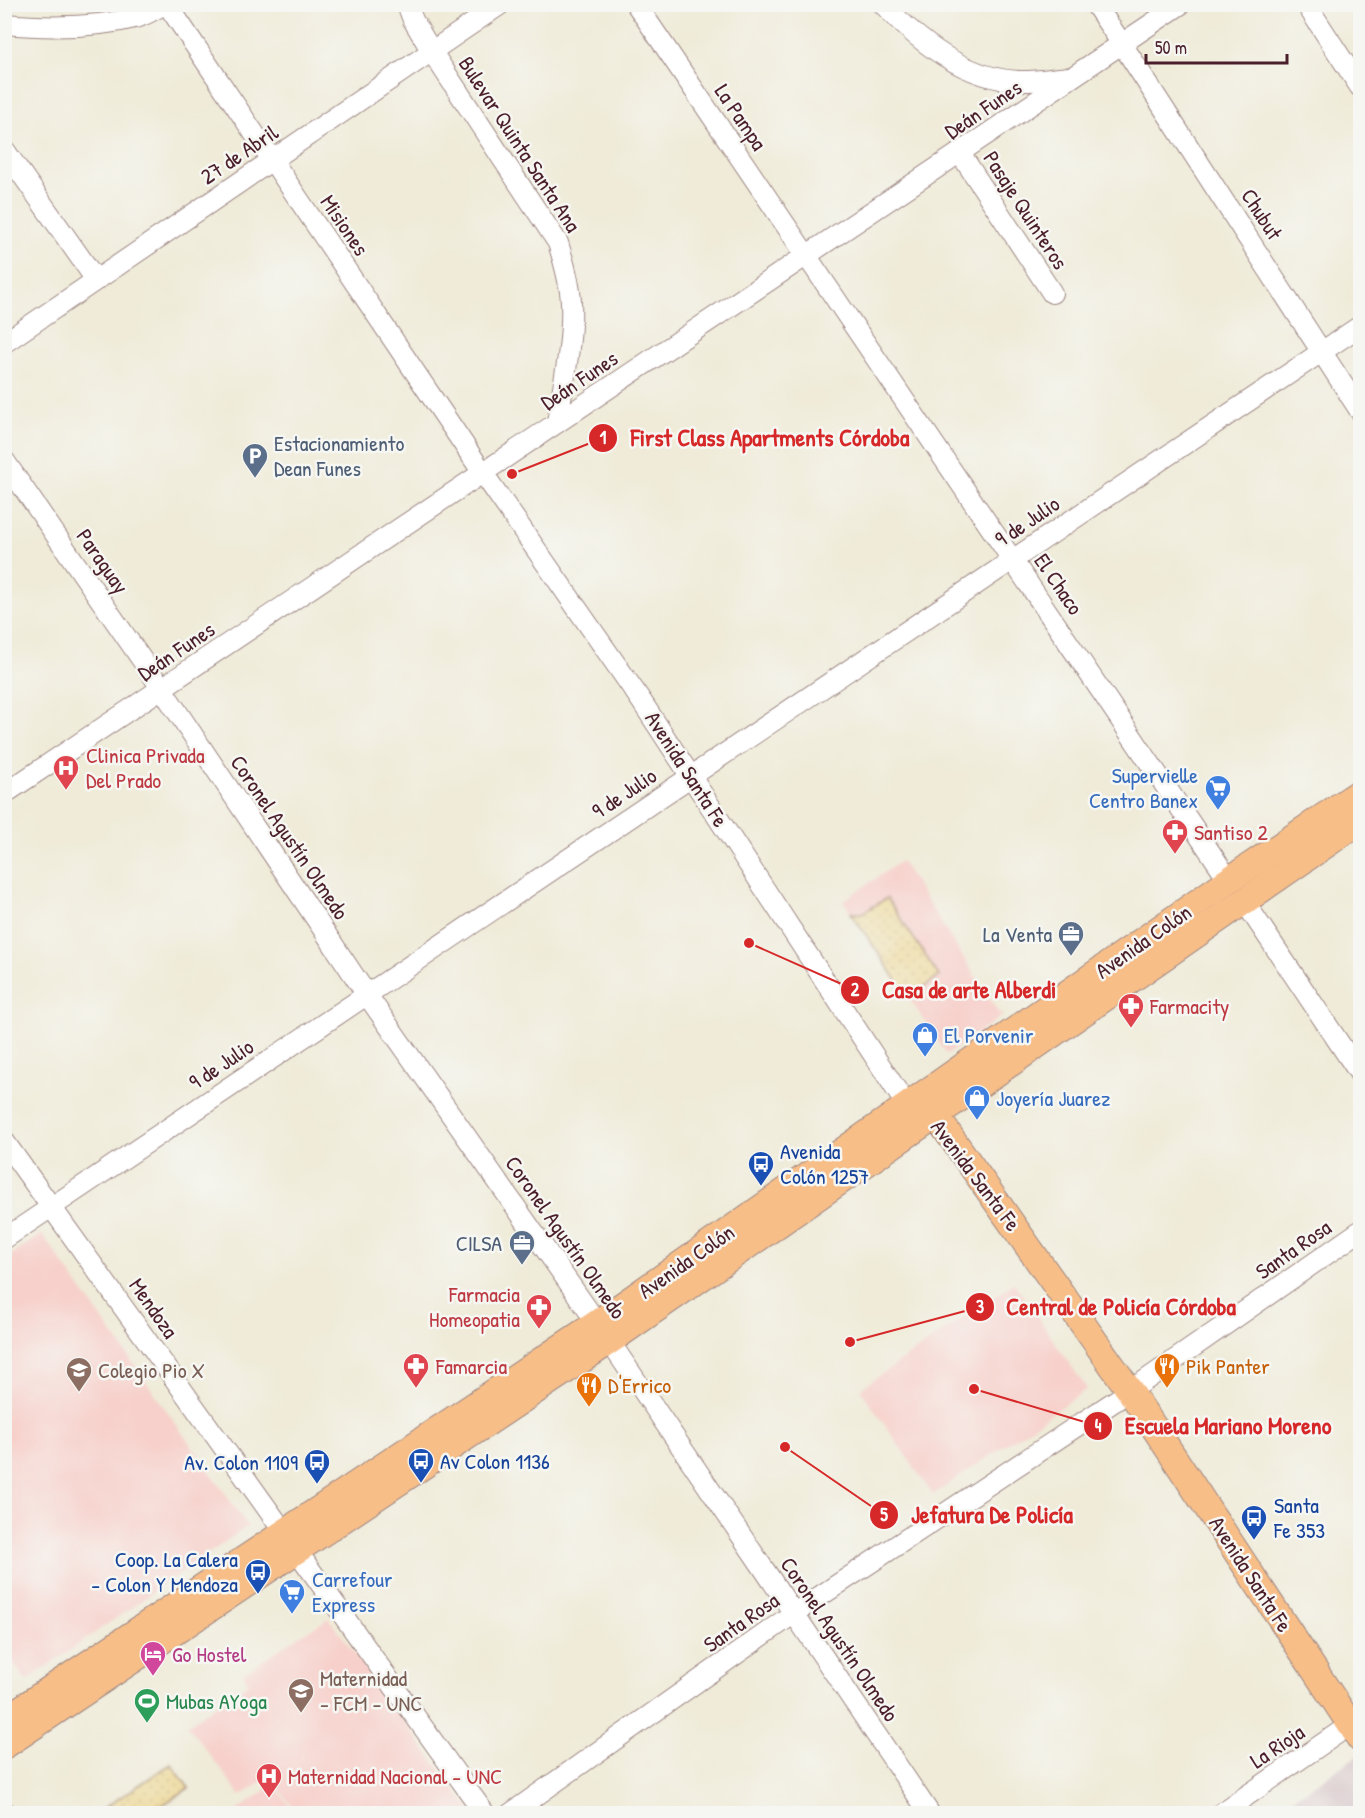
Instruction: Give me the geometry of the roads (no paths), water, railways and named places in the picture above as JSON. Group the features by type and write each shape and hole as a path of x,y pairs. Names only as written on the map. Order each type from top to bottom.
{"main road":[{"name":"Avenida Colón","path":"603,1332 907,1106 1229,880 1360,792"},
{"name":"Avenida Colón","path":"4,1746 290,1542 603,1332 936,1116 1360,821"},
{"name":"Avenida Santa Fe","path":"907,1106 936,1116 1130,1391 1357,1727"},
{"name":"Avenida Colón","path":"4,1720 290,1542"}],"street":[{"path":"4,24 36,27 99,24 141,16 165,4"},
{"name":"Misiones","path":"165,4 483,473"},
{"name":"Bulevar Quinta Santa Ana","path":"407,4 412,20 432,52 558,243 566,269 571,302 570,344 557,423"},
{"name":"27 de Abril","path":"4,343 501,4"},
{"name":"La Pampa","path":"636,4 806,256"},
{"path":"884,4 921,40 950,60 983,75 1018,81 1073,77"},
{"name":"Chubut","path":"1095,4 1360,411"},
{"name":"Deán Funes","path":"4,795 1181,4"},
{"path":"1306,4 1360,87"},
{"path":"4,149 96,280"},
{"name":"Pasaje Quinteros","path":"960,153 1052,293"},
{"name":"El Chaco","path":"806,256 1014,559 1229,880"},
{"name":"9 de Julio","path":"4,1239 1360,326"},
{"name":"Paraguay","path":"4,460 162,689"},
{"name":"Avenida Santa Fe","path":"483,473 692,776 907,1106"},
{"name":"Coronel Agustín Olmedo","path":"162,689 367,995 603,1332 930,1814"},
{"path":"1244,901 1360,1074"},
{"name":"Mendoza","path":"4,1141 485,1814"},
{"name":"Santa Rosa","path":"510,1814 794,1614 1130,1391 1360,1232"},
{"name":"La Rioja","path":"1220,1814 1357,1727"}],"place":[{"name":"First Class Apartments Córdoba","path":"512,474"},
{"name":"Estacionamiento Dean Funes","path":"255,479"},
{"name":"Clinica Privada Del Prado","path":"66,791"},
{"name":"Supervielle Centro Banex","path":"1218,811"},
{"name":"Santiso 2","path":"1175,855"},
{"name":"Casa de arte Alberdi","path":"749,943"},
{"name":"La Venta","path":"1071,957"},
{"name":"Farmacity","path":"1131,1029"},
{"name":"El Porvenir","path":"925,1058"},
{"name":"Joyería Juarez","path":"977,1121"},
{"name":"Avenida Colón 1257","path":"761,1187"},
{"name":"CILSA","path":"522,1266"},
{"name":"Farmacia Homeopatia","path":"539,1330"},
{"name":"Central de Policía Córdoba","path":"850,1342"},
{"name":"Famarcia","path":"416,1389"},
{"name":"Escuela Mariano Moreno","path":"974,1389"},
{"name":"Pik Panter","path":"1167,1389"},
{"name":"Colegio Pio X","path":"79,1393"},
{"name":"D'Errico","path":"589,1408"},
{"name":"Jefatura De Policía","path":"785,1447"},
{"name":"Av Colon 1136","path":"421,1484"},
{"name":"Av. Colon 1109","path":"317,1485"},
{"name":"Santa Fe 353","path":"1254,1541"},
{"name":"Coop. La Calera - Colon Y Mendoza","path":"258,1595"},
{"name":"Carrefour Express","path":"292,1615"},
{"name":"Go Hostel","path":"153,1677"},
{"name":"Maternidad - FCM - UNC","path":"301,1714"},
{"name":"Mubas AYoga","path":"147,1724"},
{"name":"Maternidad Nacional - UNC","path":"269,1799"}]}
